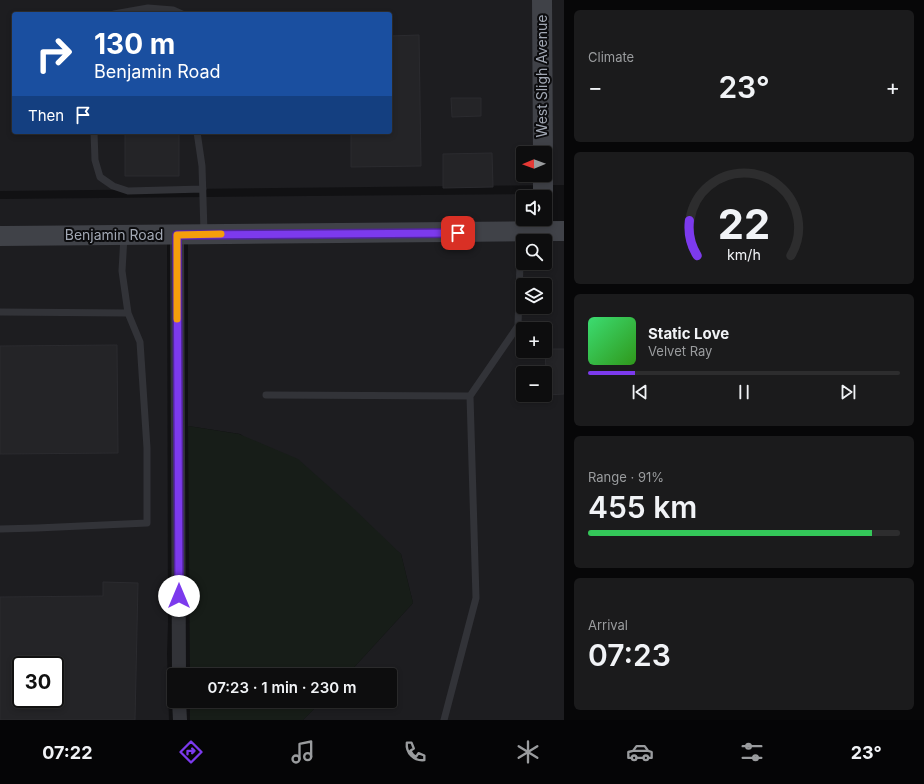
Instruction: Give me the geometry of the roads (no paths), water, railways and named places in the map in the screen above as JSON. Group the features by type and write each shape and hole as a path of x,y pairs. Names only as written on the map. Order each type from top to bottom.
{"street":[{"name":"West Sligh Avenue","path":"542,0 543,146"},
{"name":"Benjamin Road","path":"0,236 522,232 540,226"},
{"name":"Benjamin Road","path":"546,226 564,232"},
{"path":"177,235 179,668"},
{"path":"180,708 180,720"}],"lane":[{"path":"125,12 148,8 173,10 178,12"},
{"path":"94,134 95,160 100,177 113,186 128,190 203,189"},
{"path":"197,134 202,166 204,235"},
{"path":"444,720 476,598 470,396 518,326 522,232"},
{"path":"0,529 147,523 147,448 140,342 128,313 122,271 124,235"},
{"path":"0,312 128,313"},
{"path":"266,396 470,396"}]}
